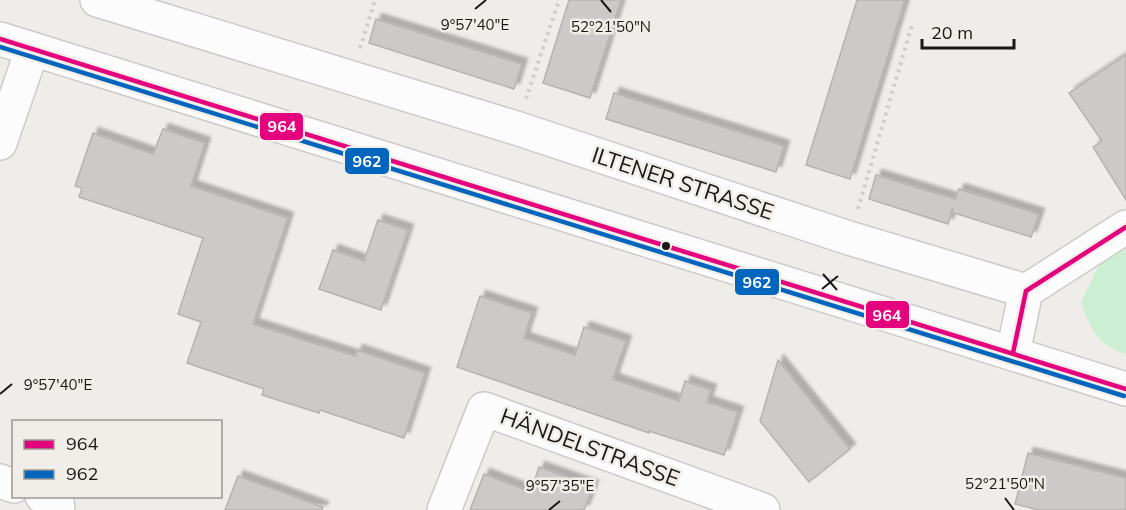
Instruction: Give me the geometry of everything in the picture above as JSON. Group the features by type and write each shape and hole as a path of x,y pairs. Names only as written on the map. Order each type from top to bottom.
{"street":[{"name":"ILTENER STRASSE","path":"97,0 516,128 849,237 1026,291"},
{"path":"0,39 1126,389"},
{"path":"0,143 32,50"},
{"path":"1013,353 1026,291 1126,227"},
{"name":"HÄNDELSTRASSE","path":"444,510 484,408 763,510"},
{"path":"47,498 57,502 58,510"}],"path":[{"path":"351,77 375,0"},
{"path":"516,128 559,0"},
{"path":"849,237 912,26"}],"green space":[{"path":"1126,249 1126,354 1108,346 1101,340 1092,328 1081,302 1099,265"}],"building":[{"path":"569,0 621,0 590,98 543,83"},
{"path":"857,0 905,0 850,179 806,165"},
{"path":"376,19 522,64 514,89 369,43"},
{"path":"1126,55 1126,200 1093,147 1102,141 1069,93"},
{"path":"614,93 784,146 776,172 606,119"},
{"path":"163,129 205,143 191,186 288,218 253,324 355,356 357,350 425,373 404,438 320,410 319,413 262,395 264,389 187,363 201,322 178,314 203,238 79,197 82,188 75,186 93,133 153,154"},
{"path":"876,175 955,199 959,189 1039,214 1031,237 952,212 948,224 869,199"},
{"path":"378,220 408,230 381,310 319,289 333,250 364,261"},
{"path":"480,296 532,313 524,338 575,355 584,327 626,341 613,379 679,401 685,381 711,390 707,402 738,412 724,455 649,431 649,433 457,367"},
{"path":"778,360 850,449 809,482 760,421"},
{"path":"1028,453 1126,478 1126,510 1039,510 1015,504"},
{"path":"539,467 593,486 584,510 470,510 484,474 531,492"},
{"path":"238,476 323,507 322,510 225,510"}],"transit line":[{"name":"964","path":"0,39 1126,389"},
{"name":"962","path":"0,47 1124,396"},
{"name":"964","path":"1013,353 1026,291 1126,227"}]}
